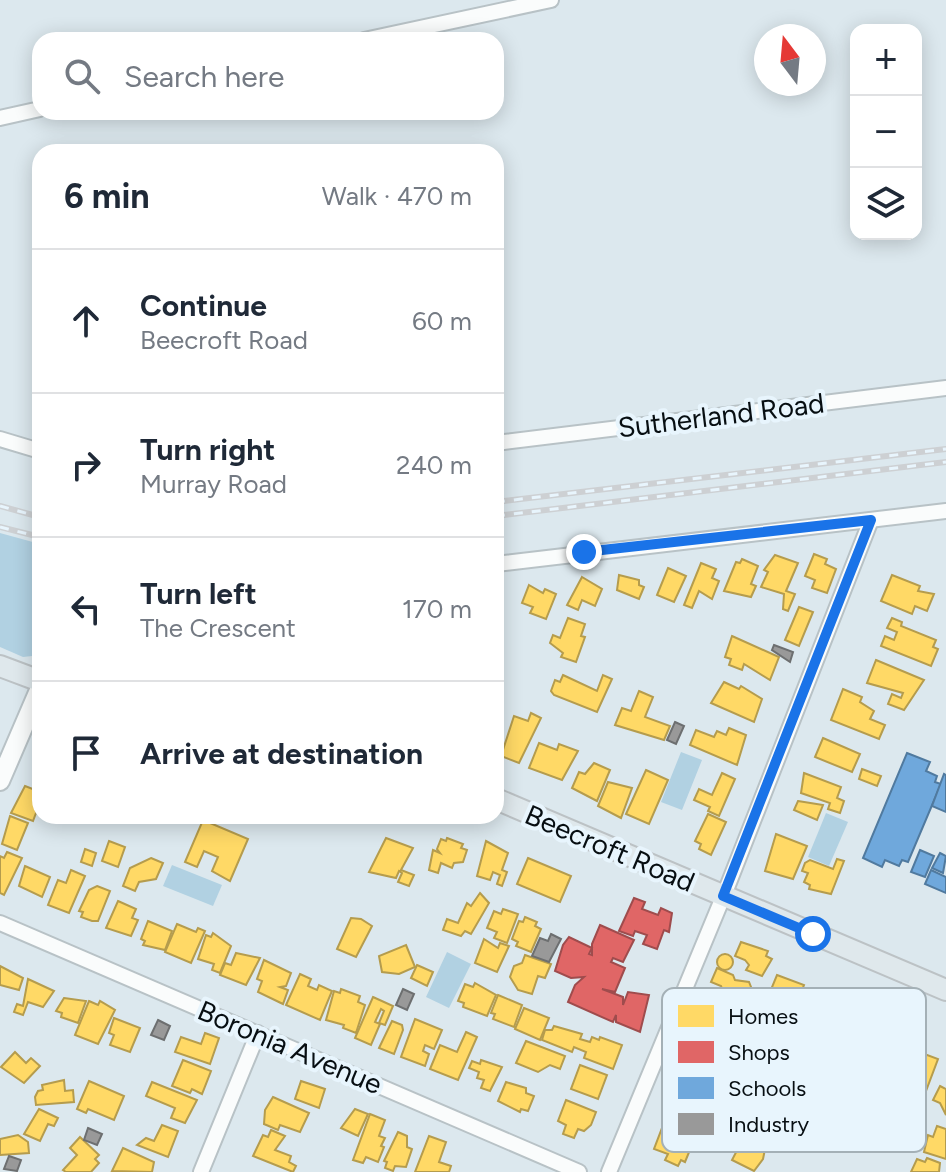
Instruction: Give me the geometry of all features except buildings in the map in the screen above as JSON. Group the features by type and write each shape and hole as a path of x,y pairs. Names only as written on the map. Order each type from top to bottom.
{"main road":[{"path":"0,666 32,678"},
{"name":"Beecroft Road","path":"504,802 946,990"}],"street":[{"path":"401,32 551,0"},
{"path":"0,118 32,111"},
{"name":"Sutherland Road","path":"504,442 946,388"},
{"path":"0,439 32,449"},
{"path":"504,563 946,511"},
{"path":"685,988 871,520"},
{"path":"0,781 32,707"},
{"name":"Boronia Avenue","path":"0,923 579,1172"},
{"path":"201,1172 258,1033"},
{"path":"609,1172 662,1044"}],"shaded area":[{"path":"0,533 32,542 32,656 23,657 0,647"},
{"path":"681,752 702,760 682,810 661,802"},
{"path":"826,813 848,822 829,866 808,857"},
{"path":"172,865 222,885 213,906 163,886"},
{"path":"447,952 471,964 449,1008 426,997"}],"railway":[{"path":"504,501 946,449"},
{"path":"504,515 946,462"},
{"path":"0,506 32,515"},
{"path":"0,527 32,535"}],"route":[{"path":"584,552 871,520 723,896 813,934"}]}
